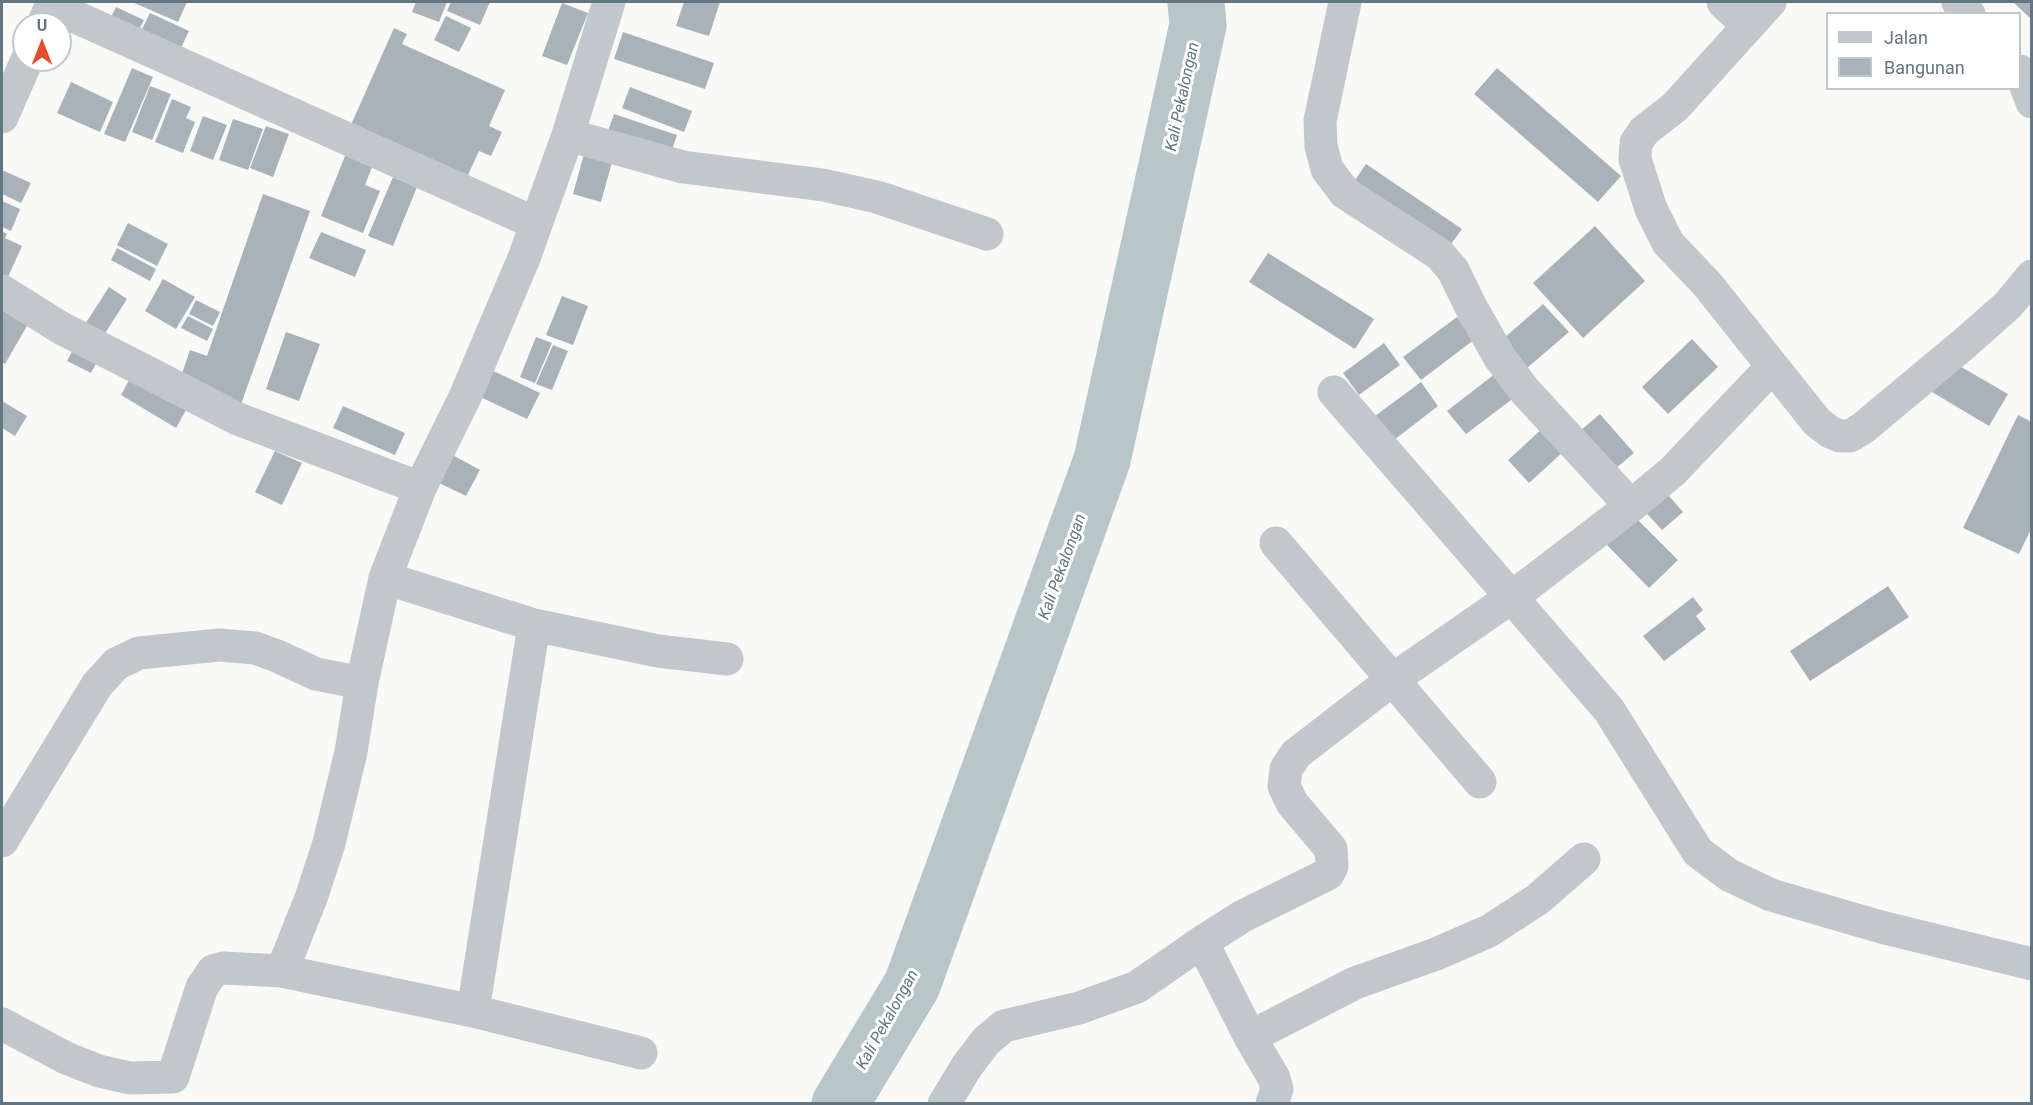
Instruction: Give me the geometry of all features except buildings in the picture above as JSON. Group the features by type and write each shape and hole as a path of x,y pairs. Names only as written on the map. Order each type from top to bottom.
{"street":[{"path":"1345,2 1320,121 1321,146 1327,169 1345,193 1439,254 1453,270 1500,358 1525,391 1631,506"},
{"path":"1724,2 1748,26"},
{"path":"1770,2 1675,107 1644,131 1636,143 1635,159 1651,209 1668,243 1707,284 1818,422 1830,432 1840,436 1850,436 1965,344 2008,305 2031,276"},
{"path":"282,971 330,843 351,752 362,683 385,578 420,488 465,397 524,258 568,135 598,5"},
{"path":"49,11 535,223"},
{"path":"2,117 22,72"},
{"path":"2021,74 2029,90 2031,102"},
{"path":"568,135 683,167 823,185 877,197 987,234"},
{"path":"2,291 61,328 238,419 420,488"},
{"path":"944,1104 967,1066 986,1041 1004,1026 1079,1008 1137,987 1243,916 1328,874 1332,866 1331,849 1292,803 1284,786 1286,769 1296,754 1392,680 1512,597 1631,506 1673,471 1772,367"},
{"path":"1334,392 1609,710 1698,852 1729,875 1771,895 1881,927 2031,964"},
{"path":"1276,543 1480,782"},
{"path":"385,578 534,625 658,651 727,659"},
{"path":"473,1011 534,625"},
{"path":"2,841 98,686 116,664 140,653 219,645 255,648 316,674 362,683"},
{"path":"1250,1037 1355,983 1436,954 1489,931 1538,899 1584,859"},
{"path":"1202,942 1250,1037 1274,1078 1277,1089 1272,1104"},
{"path":"2,1024 66,1058 99,1071 169,1090 202,987 213,971 223,968 282,971 473,1011 641,1053"}],"waterway":[{"name":"Kali Pekalongan","path":"840,1104 912,985 1102,460 1198,25 1196,2"}]}
